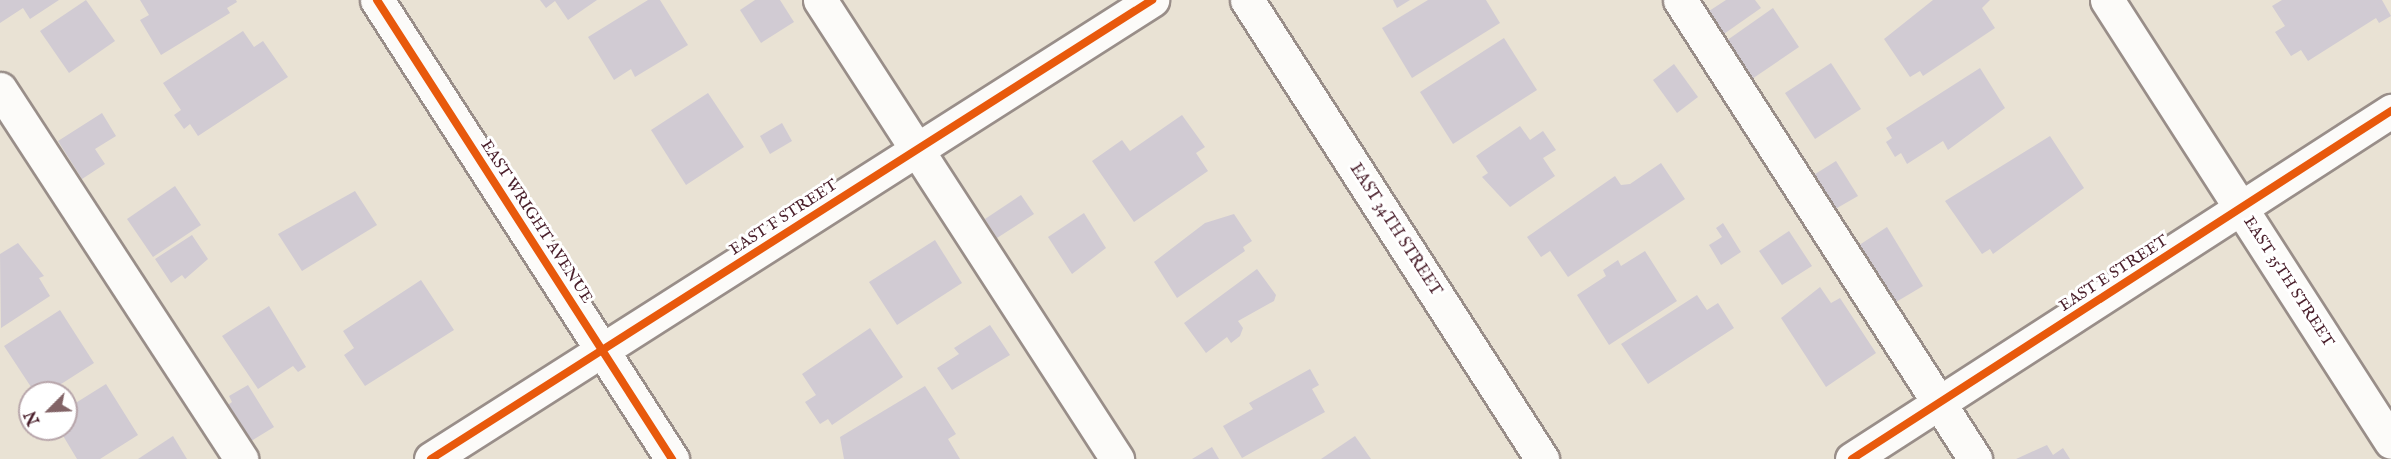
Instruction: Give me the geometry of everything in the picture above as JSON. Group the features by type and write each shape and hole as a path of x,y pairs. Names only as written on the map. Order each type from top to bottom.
{"street":[{"name":"EAST WRIGHT AVENUE","path":"377,0 672,459"},
{"path":"820,0 1117,459"},
{"name":"EAST F STREET","path":"431,459 1152,0"},
{"name":"EAST 34TH STREET","path":"1247,0 1542,459"},
{"path":"1680,0 1975,459"},
{"name":"EAST 35TH STREET","path":"2107,0 2391,442"},
{"path":"0,89 241,459"},
{"name":"EAST E STREET","path":"1852,459 2391,111"}],"building":[{"path":"0,0 59,0 30,19 23,8 0,23"},
{"path":"86,0 115,41 69,73 40,31"},
{"path":"140,0 236,0 237,2 227,8 230,13 161,55 140,20 149,15"},
{"path":"540,0 597,0 568,20 555,1 546,8"},
{"path":"648,0 660,0 688,45 635,77 631,69 614,80 588,37"},
{"path":"755,0 780,0 794,22 761,43 740,10"},
{"path":"1393,0 1410,0 1397,8"},
{"path":"1428,0 1486,0 1500,23 1412,78 1382,28"},
{"path":"1726,0 1755,0 1761,8 1721,36 1706,13"},
{"path":"1933,0 1990,0 1982,8 1995,28 1923,76 1920,71 1910,77 1884,39"},
{"path":"2282,0 2382,0 2391,16 2379,23 2376,18 2308,61 2301,50 2291,56 2275,32 2285,26 2272,6"},
{"path":"1773,8 1799,47 1752,79 1726,41"},
{"path":"243,31 254,47 263,41 288,77 198,136 190,124 184,129 174,115 181,110 163,83"},
{"path":"1504,38 1537,90 1453,144 1420,92"},
{"path":"1831,63 1861,109 1815,139 1785,93"},
{"path":"1674,64 1698,97 1677,113 1653,80"},
{"path":"1980,68 2005,108 1948,150 1943,141 1907,164 1901,153 1895,157 1886,142 1892,138 1886,128"},
{"path":"708,93 744,147 686,185 651,130"},
{"path":"102,113 116,136 95,149 105,164 82,179 58,141"},
{"path":"1182,115 1205,147 1196,153 1208,171 1134,222 1092,161 1122,140 1130,151"},
{"path":"782,123 792,141 770,154 760,136"},
{"path":"1520,126 1530,140 1543,131 1556,150 1543,158 1555,176 1510,207 1482,177 1488,173 1476,156"},
{"path":"2050,136 2084,188 1993,254 1990,249 1982,254 1945,201"},
{"path":"1836,161 1858,196 1825,215 1804,181"},
{"path":"1661,163 1685,199 1568,277 1550,251 1541,257 1527,237 1615,176 1621,185 1630,184"},
{"path":"175,186 201,225 153,257 127,219"},
{"path":"355,191 377,225 302,271 278,234"},
{"path":"1021,195 1034,214 997,238 985,219"},
{"path":"1084,213 1106,248 1072,274 1048,237"},
{"path":"1234,214 1252,241 1243,247 1245,251 1177,298 1154,262 1205,223"},
{"path":"1723,223 1741,252 1721,265 1709,245 1722,237 1716,228"},
{"path":"1887,227 1923,286 1886,308 1850,251"},
{"path":"1789,231 1812,266 1782,285 1759,251"},
{"path":"192,235 208,259 185,279 182,275 171,283 155,259"},
{"path":"935,240 962,283 897,325 869,282"},
{"path":"18,243 44,276 39,278 50,296 1,328 0,254"},
{"path":"1645,251 1677,301 1609,345 1577,295 1606,276 1603,270 1618,260 1621,266"},
{"path":"1257,269 1276,295 1274,301 1238,321 1243,328 1240,336 1231,343 1227,337 1206,353 1184,323"},
{"path":"421,280 454,330 365,386 344,355 354,348 343,331"},
{"path":"1820,287 1831,303 1840,298 1876,353 1826,387 1781,318"},
{"path":"1697,295 1707,310 1718,303 1734,328 1648,384 1621,344"},
{"path":"269,306 306,367 298,372 293,366 258,389 222,336"},
{"path":"60,310 94,363 66,381 27,381 4,346"},
{"path":"990,325 1010,355 952,390 937,368 959,354 954,348"},
{"path":"870,328 903,377 832,425 828,419 820,424 805,402 816,395 802,374"},
{"path":"1310,369 1319,385 1312,389 1325,412 1242,458 1223,426 1253,409 1249,403"},
{"path":"106,384 138,435 100,459 77,459 66,441 78,441 78,402"},
{"path":"248,385 274,427 248,443 225,407 232,402 229,396"},
{"path":"925,386 956,434 948,439 960,459 844,459 840,437"},
{"path":"173,436 187,459 138,459"},
{"path":"1355,436 1371,459 1321,459"},
{"path":"2047,445 2053,455 2063,448 2070,459 2016,459"},
{"path":"1212,447 1219,459 1192,459"}],"cycle path":[{"path":"377,0 672,459"},
{"path":"431,459 1152,0"},
{"path":"1852,459 2391,111"}]}
